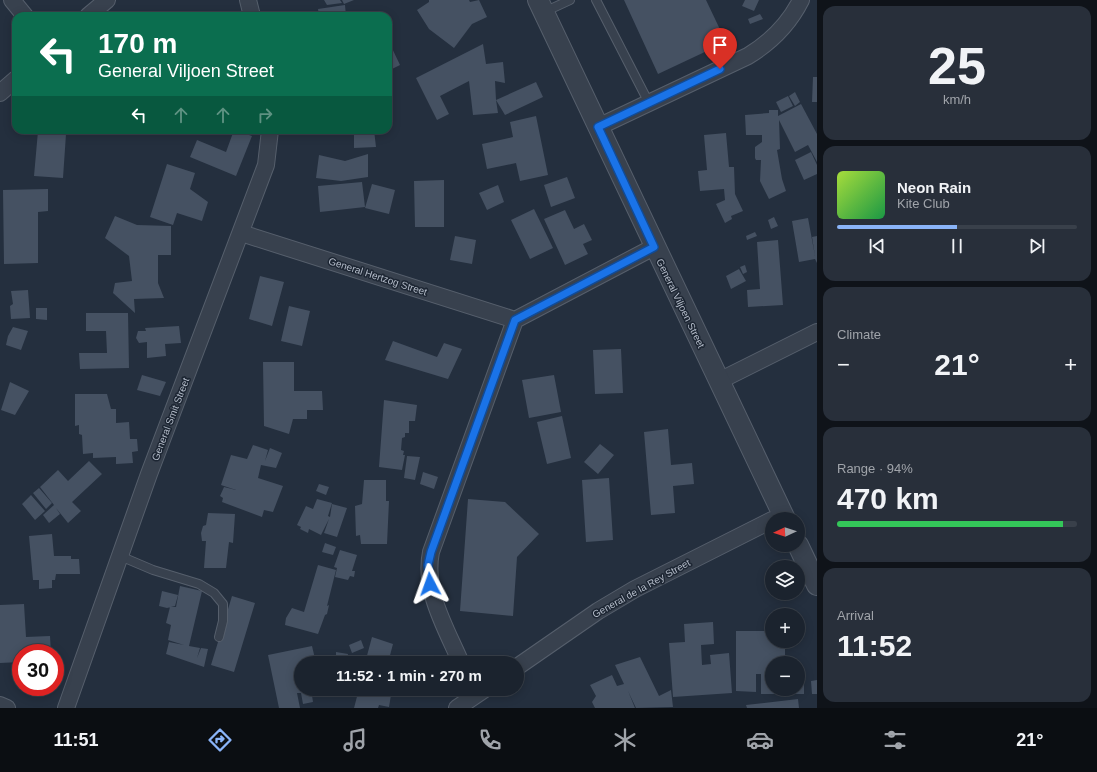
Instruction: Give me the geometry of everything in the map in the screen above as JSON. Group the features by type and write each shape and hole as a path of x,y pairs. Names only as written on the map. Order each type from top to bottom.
{"street":[{"path":"12,0 22,12"},
{"path":"93,12 107,0"},
{"path":"248,0 251,12"},
{"path":"598,127 748,56 760,48 784,26 801,0"},
{"name":"General Viljoen Street","path":"541,6 654,247 719,381 775,512"},
{"path":"0,93 12,82"},
{"name":"General Smit Street","path":"66,708 149,474 266,165 270,134"},
{"name":"General Hertzog Street","path":"241,232 515,320"},
{"path":"458,656 431,592 428,565 431,552 515,320 654,247"},
{"path":"719,381 817,332"},
{"name":"General de la Rey Street","path":"524,662 598,610 635,589 765,524"},
{"path":"801,552 817,585"},
{"path":"457,708 471,696"},
{"path":"0,705 7,708"}],"lane":[{"path":"541,6 570,0"},
{"path":"596,0 649,103"},
{"path":"120,556 153,570 199,584 214,593 223,604 224,613 219,637"}],"building":[{"path":"324,0 340,0 342,3 327,5"},
{"path":"342,0 354,0 344,4"},
{"path":"429,0 469,0 470,2 479,0 487,17 472,24 454,48 429,29 417,10 429,2"},
{"path":"624,0 706,0 726,42 658,74"},
{"path":"745,0 759,0 754,11 742,6"},
{"path":"345,5 346,12 318,12 318,9"},
{"path":"760,14 763,19 750,24 748,19"},
{"path":"483,44 486,64 503,62 505,83 495,81 498,113 473,115 469,81 440,96 449,114 437,120 416,78"},
{"path":"392,48 400,65 392,69"},
{"path":"813,77 817,77 817,102 812,102"},
{"path":"536,82 543,97 505,115 496,100"},
{"path":"795,92 800,102 795,106 789,96"},
{"path":"788,96 793,106 781,112 776,102"},
{"path":"801,104 817,134 817,162 808,145 795,152 779,120 780,149 777,150 782,179 786,191 769,199 760,181 761,160 756,160 755,158 755,147 762,142 762,135 746,135 745,115 769,113 769,110 778,110 778,116"},
{"path":"536,116 548,175 520,181 516,163 487,169 482,144 513,137 510,122"},
{"path":"726,133 729,167 734,167 735,194 743,211 731,216 732,219 725,223 716,204 725,200 724,189 700,191 698,171 707,170 704,135"},
{"path":"38,134 66,134 63,178 34,176"},
{"path":"233,134 246,134 252,136 236,176 190,157 197,140 226,152"},
{"path":"354,134 374,134 376,147 354,148"},
{"path":"811,152 817,165 817,174 804,180 795,160"},
{"path":"368,154 368,177 341,181 316,178 319,155 345,161"},
{"path":"167,164 195,173 190,189 208,202 202,221 177,213 173,225 150,217"},
{"path":"567,177 575,198 551,207 544,185"},
{"path":"444,180 444,227 415,227 414,181"},
{"path":"362,182 365,207 320,212 318,186"},
{"path":"372,184 395,190 389,214 365,208"},
{"path":"498,185 504,202 487,210 479,193"},
{"path":"48,189 48,211 38,212 38,263 4,264 3,190"},
{"path":"534,209 553,248 530,259 511,220"},
{"path":"565,210 574,229 584,224 592,240 583,244 588,254 565,265 544,219"},
{"path":"115,216 137,225 171,226 171,255 158,255 158,283 164,298 134,299 135,313 113,293 115,283 132,281 129,256 105,238"},
{"path":"774,217 778,226 771,229 768,220"},
{"path":"808,218 815,256 812,237 817,236 817,263 815,259 799,262 792,221"},
{"path":"755,232 757,236 747,240 746,236"},
{"path":"455,236 476,240 472,264 450,260"},
{"path":"778,240 783,305 748,307 747,290 760,289 757,242"},
{"path":"745,265 747,272 743,274 740,267"},
{"path":"739,269 746,281 731,289 726,276"},
{"path":"260,276 284,282 272,326 249,319"},
{"path":"28,290 30,318 11,319 10,306 13,304 11,291"},
{"path":"289,306 310,311 302,346 281,341"},
{"path":"36,308 47,308 47,320 36,319"},
{"path":"86,313 128,313 129,368 80,369 79,353 107,353 106,331 86,331"},
{"path":"179,326 181,343 165,344 166,356 147,358 147,342 139,343 136,338 138,331 146,331 145,328"},
{"path":"13,327 28,331 21,350 6,345 8,336"},
{"path":"393,341 437,357 444,343 462,349 448,379 385,360"},
{"path":"621,349 623,393 595,394 593,350"},
{"path":"263,362 294,362 294,391 322,391 323,410 307,410 307,419 293,419 289,434 264,426"},
{"path":"142,375 166,382 160,396 137,390"},
{"path":"554,375 561,412 529,418 522,380"},
{"path":"10,382 29,391 15,415 1,410"},
{"path":"75,394 107,394 111,409 116,409 116,423 129,422 130,439 137,439 138,451 132,452 133,463 116,464 116,457 93,458 93,453 83,454 82,435 79,434 79,425 75,426"},
{"path":"384,400 417,405 415,421 409,421 409,433 405,433 405,437 402,438 401,450 404,451 403,455 405,455 402,470 379,467"},
{"path":"562,416 571,458 547,464 537,422"},
{"path":"668,429 671,465 692,463 694,484 673,486 675,513 651,515 644,432"},
{"path":"600,444 614,455 598,474 584,462"},
{"path":"253,445 268,450 265,461 270,448 282,453 276,468 261,465 258,478 283,486 273,512 264,510 262,517 222,502 223,498 220,496 224,487 236,490 221,485 231,455 247,459"},
{"path":"407,456 420,457 415,480 404,478"},
{"path":"89,461 102,474 72,502 81,511 68,523 56,508 60,514 49,523 43,515 54,505 40,487 58,470 68,481"},
{"path":"423,472 438,477 434,489 420,484"},
{"path":"609,478 613,540 586,542 582,480"},
{"path":"364,480 386,480 386,501 389,501 387,544 361,544 360,535 356,536 355,506 362,504"},
{"path":"319,484 329,487 326,495 316,491"},
{"path":"39,488 52,503 46,509 33,493"},
{"path":"31,495 45,511 35,520 22,504"},
{"path":"317,499 332,503 328,516 330,517 332,504 347,508 337,537 324,533 329,519 321,535 309,529 308,533 300,529 301,527 297,525 306,506 313,509"},
{"path":"468,499 505,502 539,534 517,557 513,616 460,611"},
{"path":"208,513 235,514 233,543 229,542 226,568 204,568 206,541 202,541 201,533 203,526 206,525"},
{"path":"52,534 54,556 71,556 71,559 79,559 80,574 56,574 55,580 52,580 52,588 39,589 39,580 33,580 29,536"},
{"path":"325,543 336,547 333,555 322,552"},
{"path":"340,550 357,555 352,571 355,571 354,577 350,576 348,580 335,577 337,568 334,567"},
{"path":"318,565 336,570 327,606 329,605 327,614 325,615 318,634 285,625 286,618 292,608 304,612"},
{"path":"180,586 202,591 189,646 200,648 197,658 201,648 208,649 204,667 166,654 169,642 184,645 168,640 171,625 166,623 170,607 176,607"},
{"path":"162,591 178,595 175,606 167,608 159,606"},
{"path":"232,596 255,603 234,672 211,665"},
{"path":"24,604 26,637 50,636 50,644 12,644 12,662 0,663 0,605"},
{"path":"713,622 714,644 701,645 702,665 711,664 710,655 729,653 732,693 673,697 669,643 685,642 684,624"},
{"path":"736,631 765,631 765,648 785,648 785,656 765,656 765,694 761,694 761,674 756,674 756,692 736,691"},
{"path":"372,637 393,644 390,656 367,656"},
{"path":"361,640 364,648 352,653 349,645"},
{"path":"312,646 314,656 294,656 294,696 298,696 300,708 279,708 268,655"},
{"path":"336,652 348,654 348,656 336,656"},
{"path":"640,657 659,696 671,690 673,707 636,708 628,691 635,708 595,708 592,702 596,696 590,685 612,675 617,686 624,684 615,665"},
{"path":"817,680 817,694 812,694 811,681"},
{"path":"302,696 312,696 313,702 303,704"},
{"path":"357,696 391,696 389,707 379,705 378,708 354,708"},
{"path":"798,699 799,708 747,708 746,705"}],"route":[{"path":"430,584 428,565 431,552 515,320 654,247 598,127 720,69"}]}
